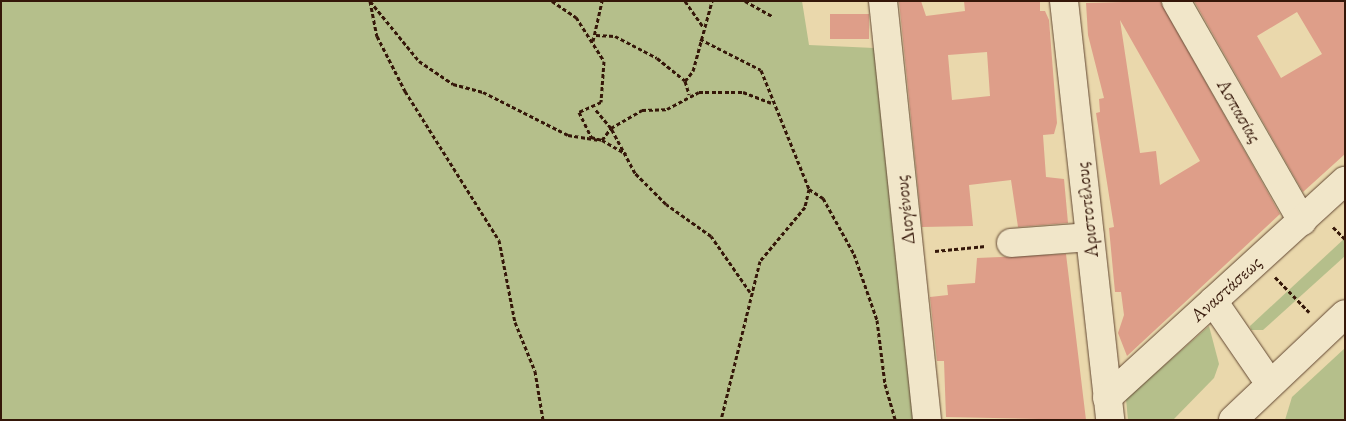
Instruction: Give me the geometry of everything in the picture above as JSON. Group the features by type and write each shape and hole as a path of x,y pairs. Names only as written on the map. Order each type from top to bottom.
{"street":[{"name":"Διογένους","path":"883,1 927,420"},
{"name":"Αριστοτέλους","path":"1064,1 1108,409"},
{"name":"Ασπασίας","path":"1176,1 1302,221"},
{"name":"Αναστάσεως","path":"1108,409 1213,301 1345,181"},
{"path":"1011,243 1090,237"},
{"path":"1213,301 1270,384"},
{"path":"1233,420 1336,322"}],"path":[{"path":"370,1 419,61 453,84 483,92 568,136 600,140"},
{"path":"370,1 377,36 405,91 499,240 515,322 535,371 543,420"},
{"path":"552,1 576,17 593,41 604,62 600,102 595,109 578,112 582,123 600,140 626,155"},
{"path":"593,41 596,35 594,19 602,1"},
{"path":"685,1 704,28"},
{"path":"685,81 694,72 700,39 712,1"},
{"path":"745,1 772,16"},
{"path":"596,35 627,41 685,81 689,95"},
{"path":"700,39 761,70 771,103 809,189 823,198 854,254 877,320 885,384 895,420"},
{"path":"600,140 611,128 642,110 667,109 689,95 743,92 771,103"},
{"path":"595,109 611,128 635,173 666,204 699,225 724,250 750,292"},
{"path":"721,420 750,292 760,261 805,207 809,189"},
{"path":"910,254 1011,243"},
{"path":"1258,260 1336,322"}],"green space":[{"path":"1,1 802,1 809,45 874,48 915,420 1,420"},
{"path":"1345,238 1345,256 1263,330 1251,330 1250,326"},
{"path":"1209,326 1219,364 1214,378 1173,420 1128,420 1126,399"},
{"path":"1345,348 1345,420 1285,420 1292,397"}],"building":[{"path":"899,1 921,1 926,16 965,11 964,1 1040,1 1040,11 1045,11 1049,20 1057,123 1054,134 1043,135 1046,177 1064,179 1068,223 1018,227 1011,180 969,185 973,226 922,227","holes":["987,52 990,96 952,100 948,55"]},
{"path":"1160,1 1280,214 1127,356 1118,333 1124,315 1121,292 1115,292 1109,228 1114,227 1096,113 1100,112 1099,99 1104,98 1088,35 1086,3","holes":["1120,20 1200,161 1160,185 1156,151 1140,153"]},
{"path":"1194,1 1345,1 1345,154 1303,192","holes":["1297,12 1322,54 1281,78 1257,36"]},
{"path":"830,14 869,14 869,39 830,39"},
{"path":"1066,254 1086,420 946,417 944,361 937,361 930,297 948,295 947,285 975,283 977,258"}]}
